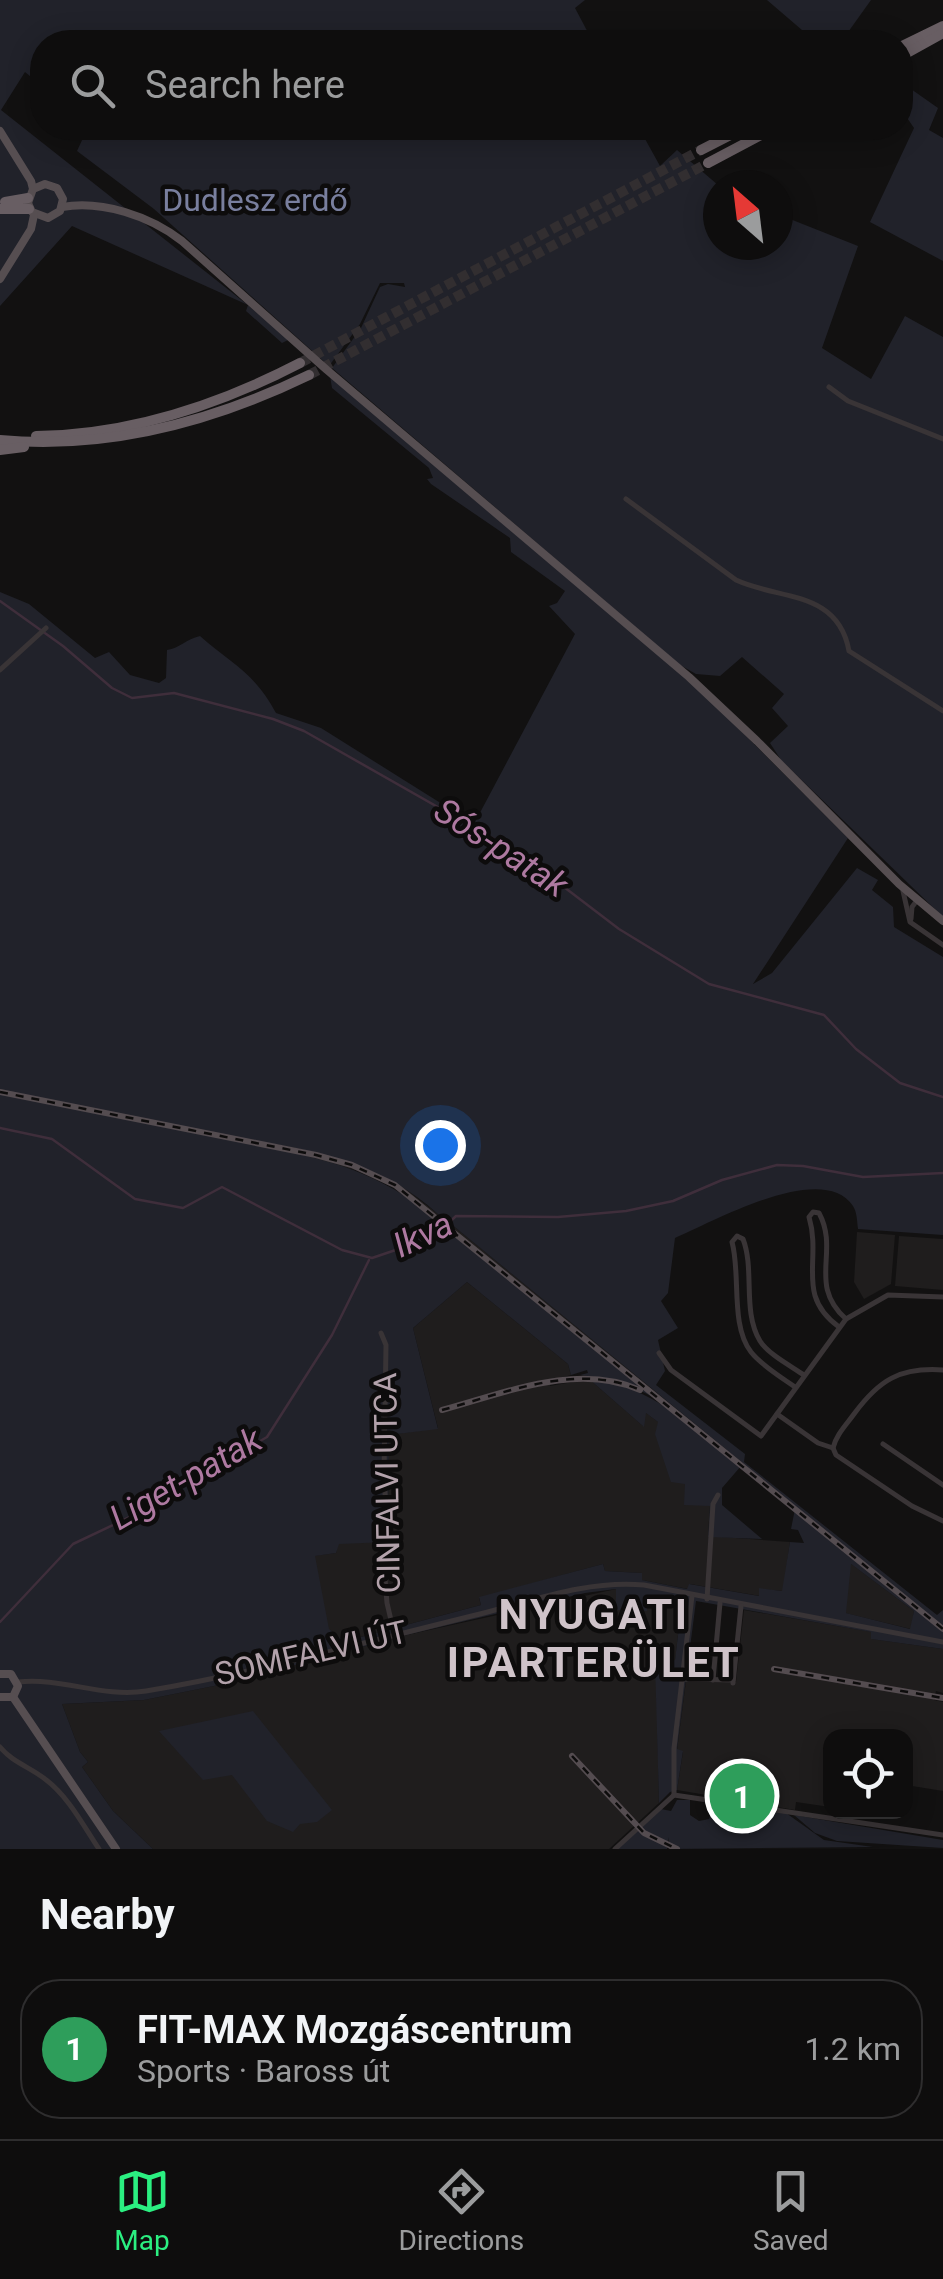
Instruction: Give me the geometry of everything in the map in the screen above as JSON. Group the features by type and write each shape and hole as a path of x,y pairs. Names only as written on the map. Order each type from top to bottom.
{"highway":[{"path":"913,41 943,26"},
{"path":"913,50 943,33"},
{"path":"701,150 721,140"},
{"path":"708,162 751,140"},
{"path":"0,206 34,202"},
{"path":"0,437 138,425 232,396 300,363"},
{"path":"0,450 168,428 236,407 309,375"},
{"path":"0,437 47,442"}],"main road":[{"path":"0,131 28,175 34,202 30,229 0,278"},
{"path":"34,202 54,186 62,202"},
{"path":"34,202 52,217 62,202"},
{"path":"62,202 138,215 182,241 327,370 715,700 899,884 943,921"},
{"path":"0,1673 11,1674 18,1682 13,1696"},
{"path":"0,1698 13,1696"},
{"path":"13,1696 116,1849"}],"street":[{"path":"829,387 848,401 943,439"},
{"path":"626,499 736,580 817,604 847,638 850,652 943,711"},
{"path":"0,670 46,628"},
{"path":"899,884 913,924 943,945"},
{"path":"909,908 918,900"},
{"path":"909,908 920,905 929,910"},
{"path":"839,1327 822,1314 812,1292 814,1239 809,1216 813,1212 819,1213 825,1226 827,1295 846,1319"},
{"path":"795,1387 752,1353 746,1341 738,1310 732,1242 737,1236 743,1238 748,1252 752,1310 760,1342 804,1375"},
{"path":"659,1353 671,1370 761,1436 846,1319 888,1295 943,1297"},
{"name":"CINFALVI UTCA","path":"381,1333 386,1344 384,1474 388,1550 384,1567 394,1633"},
{"path":"832,1448 882,1381 905,1370 943,1370"},
{"path":"777,1414 818,1443 832,1448 836,1455 889,1491 943,1522"},
{"path":"883,1444 943,1485"},
{"path":"707,1599 714,1504 718,1495"},
{"name":"SOMFALVI ÚT","path":"18,1682 62,1683 100,1692 145,1691 279,1664 605,1584 644,1585 943,1642"},
{"path":"615,1849 674,1794 674,1748 692,1596"},
{"path":"713,1680 720,1602"},
{"path":"684,1679 733,1682 741,1605"},
{"path":"0,1746 12,1760 48,1781 60,1793 98,1849"},
{"path":"674,1794 943,1835"}],"shaded area":[{"path":"274,1144 366,1167 403,1187 447,1221 444,1225 405,1194 363,1172 273,1149"},
{"path":"451,1224 943,1627 943,1631 448,1228"},
{"path":"857,1232 895,1235 891,1284 864,1299 854,1282"},
{"path":"899,1236 943,1239 943,1290 895,1286"},
{"path":"467,1282 568,1364 571,1375 549,1381 550,1386 589,1379 643,1426 645,1412 658,1422 686,1483 710,1506 708,1536 790,1542 783,1591 759,1589 760,1596 690,1584 688,1589 642,1580 641,1573 605,1571 603,1564 479,1598 481,1605 357,1638 351,1635 348,1640 323,1647 305,1557 336,1553 338,1544 388,1515 389,1435 438,1428 413,1328"},
{"path":"850,1563 914,1611 911,1629 845,1613"},
{"path":"616,1589 617,1610 646,1597 682,1601 675,1661 656,1662 659,1803 609,1849 153,1849 113,1811 82,1767 88,1762 80,1752 62,1704 144,1700 229,1683 402,1636"},
{"path":"744,1610 872,1632 872,1639 943,1649 943,1693 936,1691 934,1700 943,1702 943,1791 913,1786 913,1729 823,1729 823,1806 796,1802 795,1810 677,1790 683,1752 677,1750 686,1681 736,1682"}],"green space":[{"path":"0,0 585,0 575,8 587,30 30,30 30,76 25,72 1,110 30,133 30,140 39,140 247,305 72,226 0,306"},
{"path":"767,0 871,0 850,30 802,30"},
{"path":"913,90 938,108 929,130 943,138 943,261 870,222 908,140 913,140"},
{"name":"Dudlesz erdő","path":"82,140 646,140 660,166 677,150 703,172 703,260 793,260 793,220 858,246 822,348 871,379 905,316 943,337 943,917 781,760 770,743 788,726 772,708 784,694 742,657 720,676 696,674 680,665 332,368 361,328 380,287 405,287 404,283 380,283 360,324 329,366 154,209 77,151"},
{"path":"248,305 698,688 848,838 753,984 772,973 857,868 878,880 872,890 893,907 894,927 943,957 943,1235 858,1229 853,1206 838,1194 817,1189 767,1199 675,1238 668,1293 661,1301 678,1328 658,1340 665,1371 656,1385 745,1454 744,1462 937,1615 943,1610 943,1627 451,1224 448,1229 663,1402 619,1380 580,1375 588,1373 587,1370 571,1375 568,1364 467,1282 413,1328 438,1429 389,1435 388,1542 339,1544 336,1553 315,1556 329,1629 344,1641 350,1635 357,1638 481,1605 479,1597 603,1564 605,1571 642,1573 642,1580 687,1589 689,1584 759,1596 759,1588 782,1591 790,1542 804,1543 798,1530 791,1529 795,1509 943,1631 943,1649 871,1639 871,1632 696,1601 677,1749 683,1751 677,1790 659,1803 655,1662 675,1660 682,1602 647,1597 647,1611 616,1610 616,1589 585,1593 402,1636 229,1683 144,1700 62,1704 80,1752 88,1762 82,1767 113,1811 153,1849 0,1849 0,592 29,604 95,658 109,652 130,675 159,683 166,678 167,650 200,636 251,678 276,713 321,728 474,824 575,634 549,606 557,603 565,591 511,552 510,538 431,484 427,479 433,478 429,468 332,388 330,376 288,340 282,343 246,311","holes":["275,1144 323,1154 388,1179 446,1222 443,1224 404,1195 364,1174 274,1149","851,1564 914,1611 910,1629 846,1613"]},
{"path":"589,1379 652,1399 741,1466 722,1488 722,1505 762,1539 708,1537 710,1506 684,1505 685,1484 671,1482 655,1434 658,1422 646,1413 644,1427"},
{"path":"253,1711 332,1810 317,1822 300,1824 293,1832 267,1821 232,1775 203,1780 159,1731"},
{"path":"677,1800 690,1800 690,1815 699,1821 709,1819 715,1803 731,1804 730,1808 718,1809 752,1815 737,1810 736,1805 786,1813 824,1840 873,1847 669,1849 669,1837 667,1849 618,1849 661,1809 671,1811"},
{"path":"794,1815 943,1840 943,1848 837,1841 815,1833"}],"waterway":[{"name":"Sós-patak","path":"0,601 63,646 112,688 132,698 174,693 304,731 522,855 619,929 709,984 824,1015 856,1049 900,1083 943,1097"},
{"name":"Ikva","path":"0,1128 52,1139 135,1199 183,1208 222,1187 342,1250 372,1258 434,1237 456,1216 558,1217 626,1211 673,1201 722,1180 777,1165 863,1177 943,1173"},
{"name":"Liget-patak","path":"0,1622 73,1544 132,1516 267,1437 332,1335 369,1260"}],"tunnel":[{"path":"300,363 701,150"},
{"path":"309,375 708,163"}],"railway":[{"path":"0,1092 316,1155 352,1165 395,1185 943,1629"},
{"path":"442,1410 516,1389 566,1380 616,1382 640,1390"},
{"path":"774,1669 943,1698"},
{"path":"572,1756 644,1833 677,1849"}],"place":[{"name":"FIT-MAX Mozgáscentrum","path":"742,1796"}],"district":[{"name":"NYUGATI IPARTERÜLET","path":"594,1638"}]}
